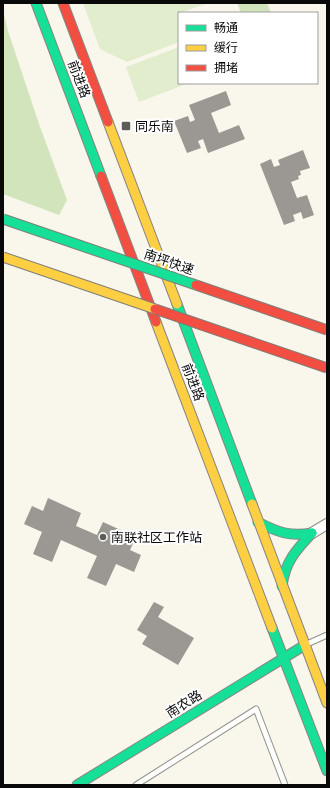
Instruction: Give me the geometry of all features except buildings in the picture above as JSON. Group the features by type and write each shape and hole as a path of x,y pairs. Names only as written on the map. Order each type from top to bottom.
{"main road":[{"name":"前进路","path":"36,3 327,771"},
{"name":"前进路","path":"63,3 327,703"},
{"name":"南坪快速","path":"3,219 327,330"},
{"path":"3,257 327,368"},
{"path":"258,522 273,531 288,535 302,535 312,532"},
{"path":"282,586 283,576 294,552 312,532"},
{"name":"南农路","path":"77,785 305,645"}],"street":[{"path":"3,223 42,236"},
{"path":"312,532 327,524"}],"lane":[{"path":"305,645 327,635"},
{"path":"136,785 256,708 285,785"}],"green space":[{"path":"83,3 205,3 183,12 178,12 178,42 127,62 100,49"},
{"path":"237,3 267,3 271,12 241,12"},
{"path":"3,10 8,31 39,124 67,200 59,215 3,194"},
{"path":"178,47 178,84 186,84 139,102 126,67"}],"traffic: fast":[{"path":"36,3 101,176"},
{"path":"3,219 196,285"},
{"path":"177,304 252,504"},
{"path":"258,522 284,533 312,533"},
{"path":"282,586 283,578 292,557 312,533"},
{"path":"272,628 327,771"},
{"path":"77,785 305,645"}],"traffic: slow":[{"path":"108,122 177,304"},
{"path":"3,257 155,309"},
{"path":"156,322 272,628"},
{"path":"252,504 327,703"}],"traffic: jam":[{"path":"63,3 108,122"},
{"path":"101,176 156,322"},
{"path":"196,285 327,330"},
{"path":"155,309 327,368"}],"place":[{"name":"同乐南","path":"126,126"},
{"name":"南联社区工作站","path":"103,537"}]}
